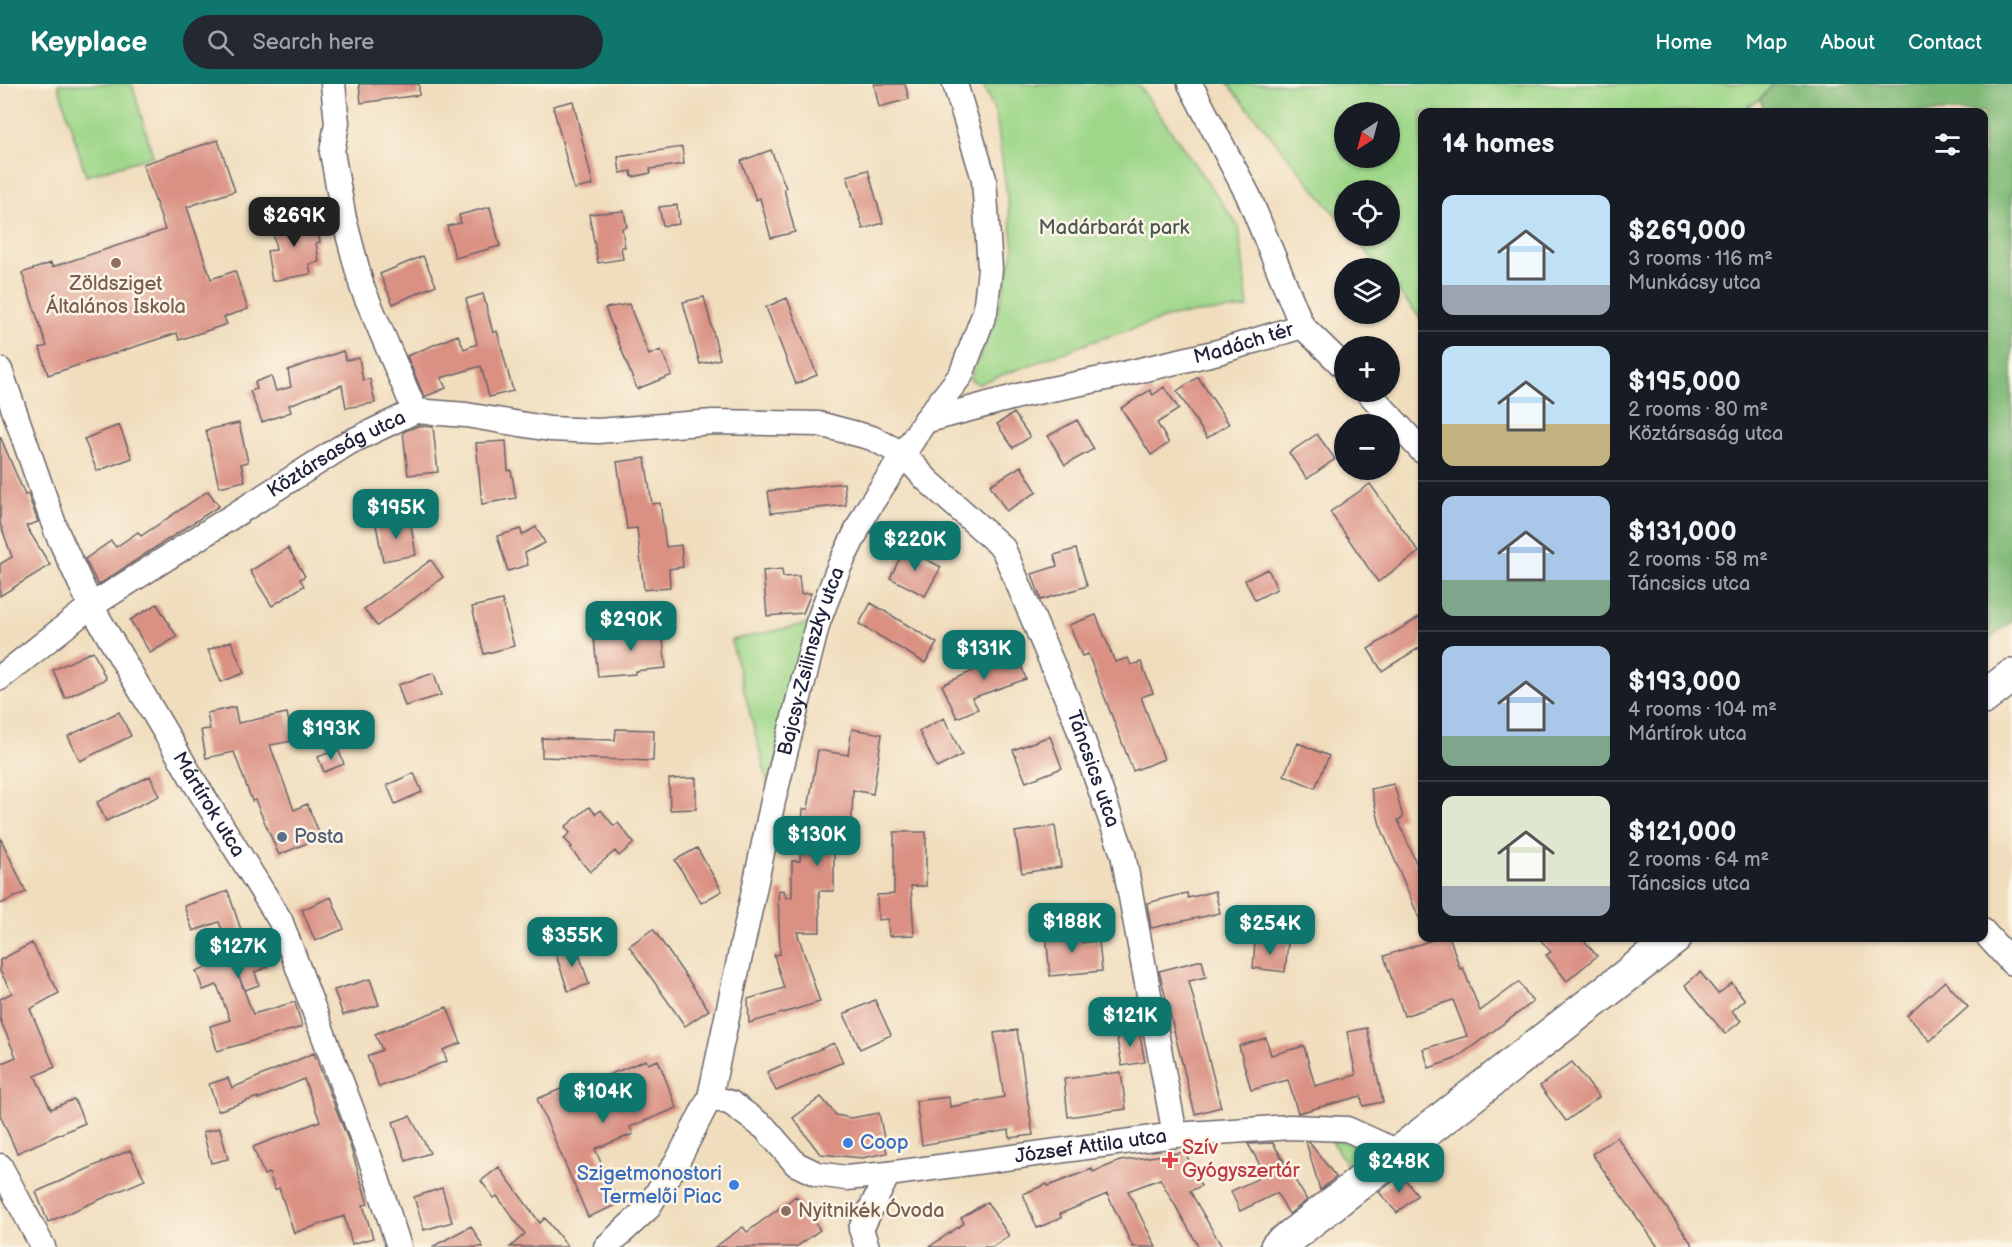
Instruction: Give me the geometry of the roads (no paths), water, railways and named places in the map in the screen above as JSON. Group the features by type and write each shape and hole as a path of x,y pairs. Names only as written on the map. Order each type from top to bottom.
{"main road":[{"path":"1988,694 2012,676"},
{"path":"1277,1247 1670,942"}],"street":[{"path":"333,84 337,123 332,152 344,219 362,286 415,411"},
{"name":"Bajcsy-Zsilinszky utca","path":"606,1247 647,1209 680,1158 710,1096 773,801 818,622 839,567 867,510 925,421 962,375 985,312 990,268 984,179 955,84"},
{"name":"Madách tér","path":"925,421 1022,395 1218,352 1302,326 1248,195 1190,84"},
{"path":"1302,326 1334,357"},
{"name":"Mártírok utca","path":"0,370 57,533 91,606 195,783 280,920 373,1166 399,1247"},
{"path":"1377,402 1418,448"},
{"name":"Köztársaság utca","path":"0,678 91,606 348,443 415,411 466,415 550,429 598,431 713,422 819,424 872,438 903,454"},
{"name":"Táncsics utca","path":"903,454 927,480 1003,548 1074,715 1123,854 1175,1135"},
{"path":"1988,937 2012,963"},
{"name":"József Attila utca","path":"710,1096 731,1103 765,1128 796,1164 817,1174 846,1178 1175,1135 1290,1127 1347,1129 1398,1152"},
{"path":"0,1166 43,1247"},
{"path":"867,1247 861,1229 888,1174"}],"place":[{"name":"Zöldsziget Általános Iskola","path":"116,263"},
{"name":"Posta","path":"282,837"},
{"name":"Coop","path":"848,1143"},
{"name":"Szív Gyógyszertár","path":"1170,1160"},
{"name":"Szigetmonostori Termelői Piac","path":"734,1185"},
{"name":"Nyitnikék Óvoda","path":"786,1211"}],"park label":[{"name":"Madárbarát park","path":"1114,228"}]}
